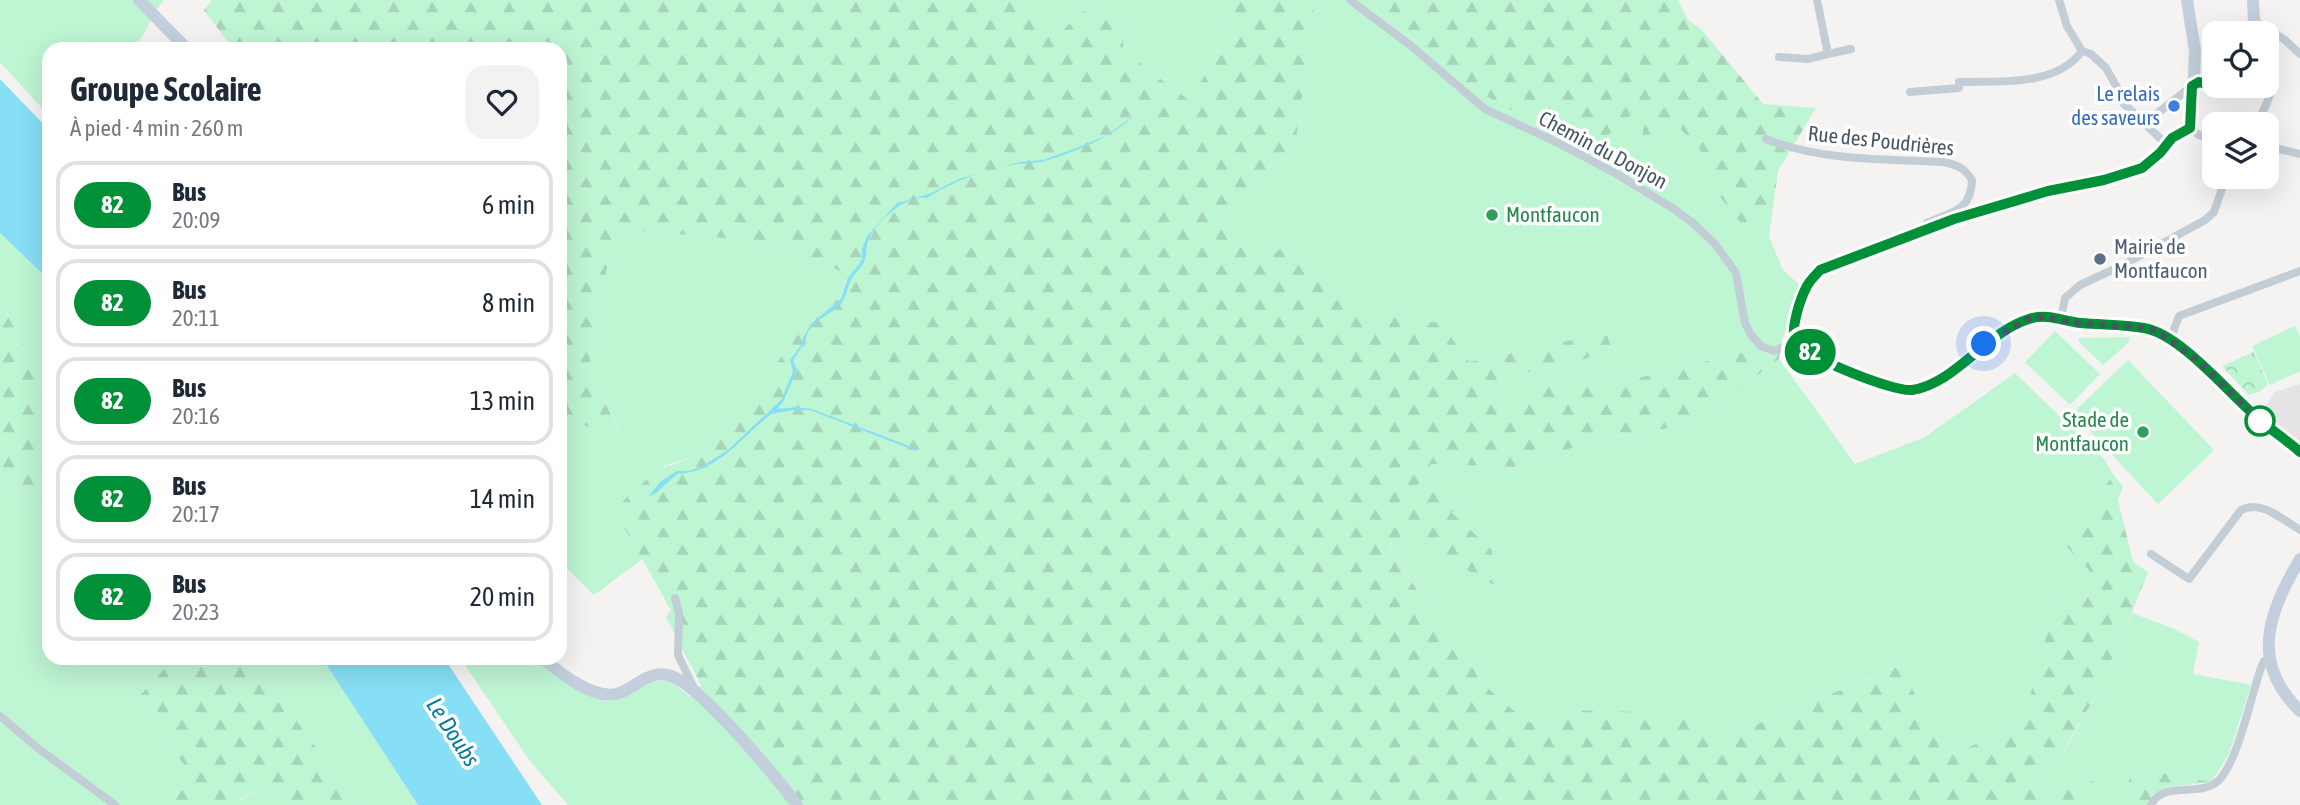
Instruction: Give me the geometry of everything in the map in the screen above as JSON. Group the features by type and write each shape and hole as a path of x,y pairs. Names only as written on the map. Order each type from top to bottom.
{"street":[{"name":"Chemin du Donjon","path":"1350,0 1485,109 1556,142 1674,209 1715,244 1736,273 1745,323 1762,347 1775,351 1795,341"},
{"path":"1817,0 1828,54"},
{"path":"2059,0 2067,26 2082,51 2091,54 2106,68 2123,98 2123,103 2166,144"},
{"path":"2188,0 2195,51 2195,84 2190,128"},
{"path":"2253,0 2254,21"},
{"path":"146,6 180,42"},
{"path":"2279,38 2300,54"},
{"path":"1779,57 1808,59 1851,49"},
{"path":"1910,92 1959,88 1959,82 2032,80 2074,61 2082,51"},
{"path":"2145,123 2195,84 2202,84"},
{"path":"2190,128 2202,136"},
{"path":"2190,128 2172,138 2160,153 2142,168 1981,211 1820,270 1807,285 1803,296 1796,317 1793,335 1795,341 1830,363 1875,382 1911,390 1926,386 1944,376 1984,344 2028,319 2042,317 2078,323 2146,328 2157,331 2196,359 2259,419 2297,448"},
{"name":"Rue des Poudrières","path":"1766,139 1790,148 1817,153 1943,162 1966,170 1972,180 1968,202 1961,209 1907,231 1902,239"},
{"path":"2279,149 2300,154"},
{"path":"2061,319 2065,298 2080,285 2205,220 2214,212 2222,189"},
{"path":"2170,340 2179,316 2300,271"},
{"path":"2151,554 2189,579 2241,510 2250,506 2260,507 2300,530"},
{"path":"2300,559 2279,597 2273,615 2269,660 2275,680 2287,699 2300,711"},
{"path":"675,598 679,613 678,655 695,691"},
{"path":"2151,805 2160,794 2209,787 2222,777 2236,747 2261,668 2264,661 2269,660"},
{"path":"551,665 572,681 596,692 611,695 621,693 643,679 657,674 670,676 695,691 715,710 797,805"},
{"path":"0,716 39,749 115,805"}],"shaded area":[{"path":"2300,384 2300,442 2260,414 2275,392"}],"green space":[{"path":"0,0 164,0 139,42 42,42 42,108 0,62"},
{"path":"212,0 1029,0 1049,33 1059,34 1082,11 1106,17 1125,16 1123,47 1190,101 1230,30 1213,0 1315,0 1295,147 1260,188 1222,213 1261,263 1294,239 1355,312 1441,323 1469,362 1606,333 1611,347 1565,368 1538,367 1489,394 1515,402 1539,383 1617,383 1781,343 1779,359 1693,424 1591,441 1518,467 1431,464 1418,485 1476,509 1451,512 1492,550 1494,585 1406,535 1388,545 1428,607 1490,690 1527,722 1556,723 1569,710 1706,714 1719,740 1901,665 1944,757 2022,725 2055,604 2079,611 2096,578 2067,547 2113,474 2123,487 2118,500 2133,562 2148,572 2103,684 2063,751 2042,764 2036,805 795,805 701,685 666,617 671,610 624,527 623,501 656,471 695,456 765,379 843,272 762,241 614,229 588,372 619,431 567,423 567,42 228,42 204,10"},
{"path":"1029,0 1213,0 1230,30 1190,101 1122,47 1125,16 1106,17 1082,11 1059,34 1049,33"},
{"path":"1315,0 1363,0 1479,92 1648,100 1678,126 1717,168 1743,226 1773,207 1769,236 1783,270 1801,286 1781,343 1616,383 1539,383 1515,402 1489,394 1538,367 1565,368 1611,347 1606,334 1469,362 1441,323 1355,313 1294,239 1261,264 1222,213 1260,188 1295,147"},
{"path":"1363,0 1678,0 1687,19 1702,30 1763,104 1816,108 1778,171 1773,207 1743,226 1707,180 1716,168 1678,126 1642,140 1647,101 1588,153 1479,92"},
{"path":"614,229 762,241 844,272 765,379 695,456 665,466 624,527 642,559 594,595 567,569 567,423 619,430 588,372"},
{"path":"0,233 42,273 42,374 40,372 0,303"},
{"path":"0,303 42,374 42,509 0,476"},
{"path":"2295,326 2300,337 2300,371 2270,385 2252,346"},
{"path":"2055,331 2100,374 2070,405 2025,362"},
{"path":"2130,337 2128,343 2103,365 2078,341 2080,338"},
{"path":"2254,352 2268,384 2261,391 2249,395 2222,366"},
{"path":"1779,359 1855,464 1925,437 2015,373 2104,459 2113,474 2068,547 2096,578 2079,611 2055,604 2022,725 1943,757 1900,665 1719,740 1620,713 1569,710 1556,723 1527,722 1490,690 1428,607 1388,544 1406,534 1492,550 1450,512 1474,508 1418,485 1431,464 1518,467 1591,441 1693,424"},
{"name":"Stade de Montfaucon","path":"2128,360 2214,450 2158,504 2073,413"},
{"path":"0,476 42,509 42,665 168,665 136,700 193,777 169,805 0,805"},
{"path":"2132,613 2172,628 2199,642 2193,674 2251,685 2229,754 2211,782 2132,768 2123,805 2095,805 2100,780 2055,787 2052,805 2036,805 2042,764 2064,751 2103,684"},
{"path":"168,665 257,665 357,805 291,805 267,784 238,800 242,805 169,805 193,777 136,700"},
{"path":"257,665 327,665 418,805 357,805"},
{"path":"465,665 544,665 588,696 606,701 622,698 644,685 660,680 671,682 690,697 701,685 801,805 568,805 530,761"},
{"path":"2132,768 2211,782 2168,787 2152,795 2149,805 2123,805"},
{"path":"2100,780 2095,805 2052,805 2055,787"},
{"path":"267,784 291,805 242,805 238,801"}],"water":[{"path":"0,79 42,123 42,273 0,233"},
{"path":"1134,116 1103,138 1068,153 1041,162 1000,167 1043,160 1074,149 1105,136"},
{"path":"981,173 927,198 910,200 877,226 868,241 864,262 852,278 846,296 835,309 813,326 806,337 806,344 793,360 797,370 783,402 777,409 812,409 917,449 916,451 810,410 793,410 771,414 717,461 691,472 677,474 648,497 661,481 677,471 701,467 728,450 782,399 793,371 790,360 802,344 811,324 841,299 848,278 862,260 862,249 867,236 897,203 929,194 959,179"},
{"name":"Le Doubs","path":"327,665 449,665 542,805 418,805"}],"bus line":[{"name":"82","path":"2202,83 2192,86 2190,128 2172,138 2160,153 2142,168 2104,180 2048,191 1954,219 1820,270 1807,285 1793,335 1800,346 1830,363 1875,382 1911,390 1926,386 1944,376 1984,344 2028,319 2052,317 2078,323 2146,328 2157,331 2196,359 2259,419 2300,452"}],"place":[{"name":"Le relais des saveurs","path":"2174,106"},
{"name":"Montfaucon","path":"1492,215"},
{"name":"Mairie de Montfaucon","path":"2100,259"},
{"name":"Stade de Montfaucon","path":"2143,432"}],"route":[{"path":"1984,344 2028,319 2042,317 2157,331 2196,359 2260,421"}]}
